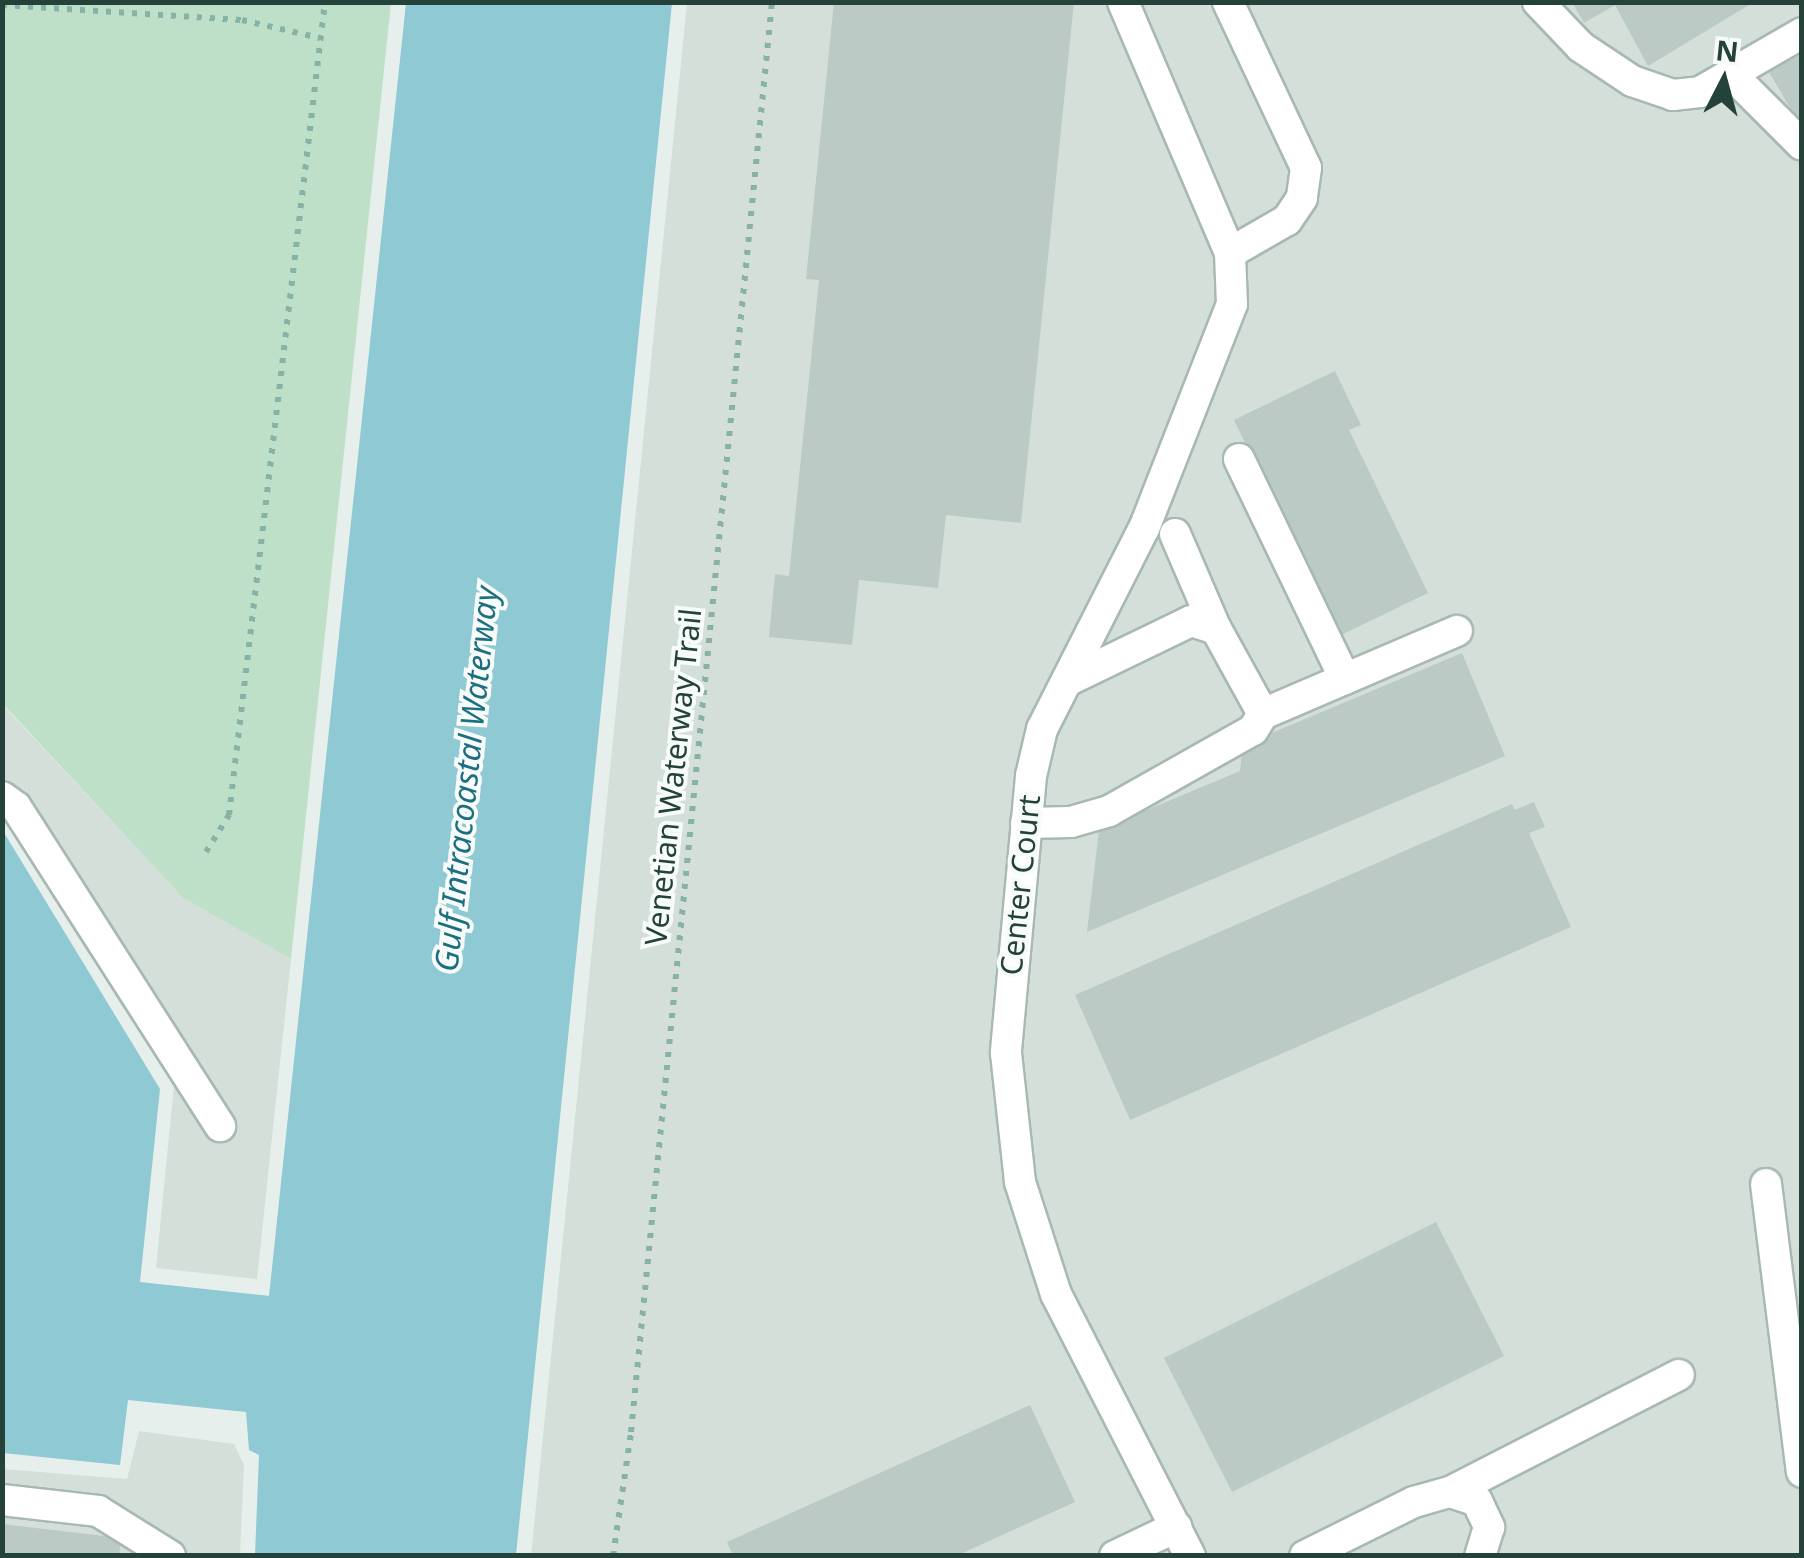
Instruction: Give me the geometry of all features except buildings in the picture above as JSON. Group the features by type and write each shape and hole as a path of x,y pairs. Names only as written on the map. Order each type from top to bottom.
{"street":[{"name":"Center Court","path":"1124,2 1230,253 1232,304 1212,364 1144,528 1042,729 1026,822 1006,1053 1020,1182 1056,1294 1190,1556"},
{"path":"1228,2 1306,168 1302,198 1287,220 1230,253"},
{"path":"1538,2 1581,47 1632,81 1673,95 1700,92 1802,33"},
{"path":"1731,74 1802,145"},
{"path":"1239,460 1345,679"},
{"path":"1175,534 1216,630 1263,714"},
{"path":"1070,680 1191,622 1216,630"},
{"path":"1026,822 1070,822 1109,810 1253,730 1263,714 1457,632"},
{"path":"2,797 24,820 220,1126"},
{"path":"1766,1184 1802,1472"},
{"path":"1306,1556 1414,1502 1450,1492 1679,1374"},
{"path":"1450,1492 1477,1501 1489,1528 1480,1556"},
{"path":"2,1500 98,1511 170,1556"},
{"path":"1115,1556 1176,1527"}],"path":[{"path":"206,852 229,814 324,2"},
{"name":"Venetian Waterway Trail","path":"612,1556 631,1432 772,2"},
{"path":"2,5 242,20 320,38"}],"shaded area":[{"path":"687,3 1801,3 1801,1555 531,1556"},
{"path":"2,704 183,898 291,959 257,1279 156,1268 174,1085 3,804"},
{"path":"139,1431 234,1444 244,1465 240,1555 3,1556 3,1469 127,1479"}],"green space":[{"path":"3,2 391,3 291,959 183,898 3,704"}],"water":[{"name":"Gulf Intracoastal Waterway","path":"406,3 672,3 516,1555 255,1555 259,1455 249,1450 246,1412 128,1400 120,1465 3,1453 3,831 160,1089 140,1282 269,1296"}]}
